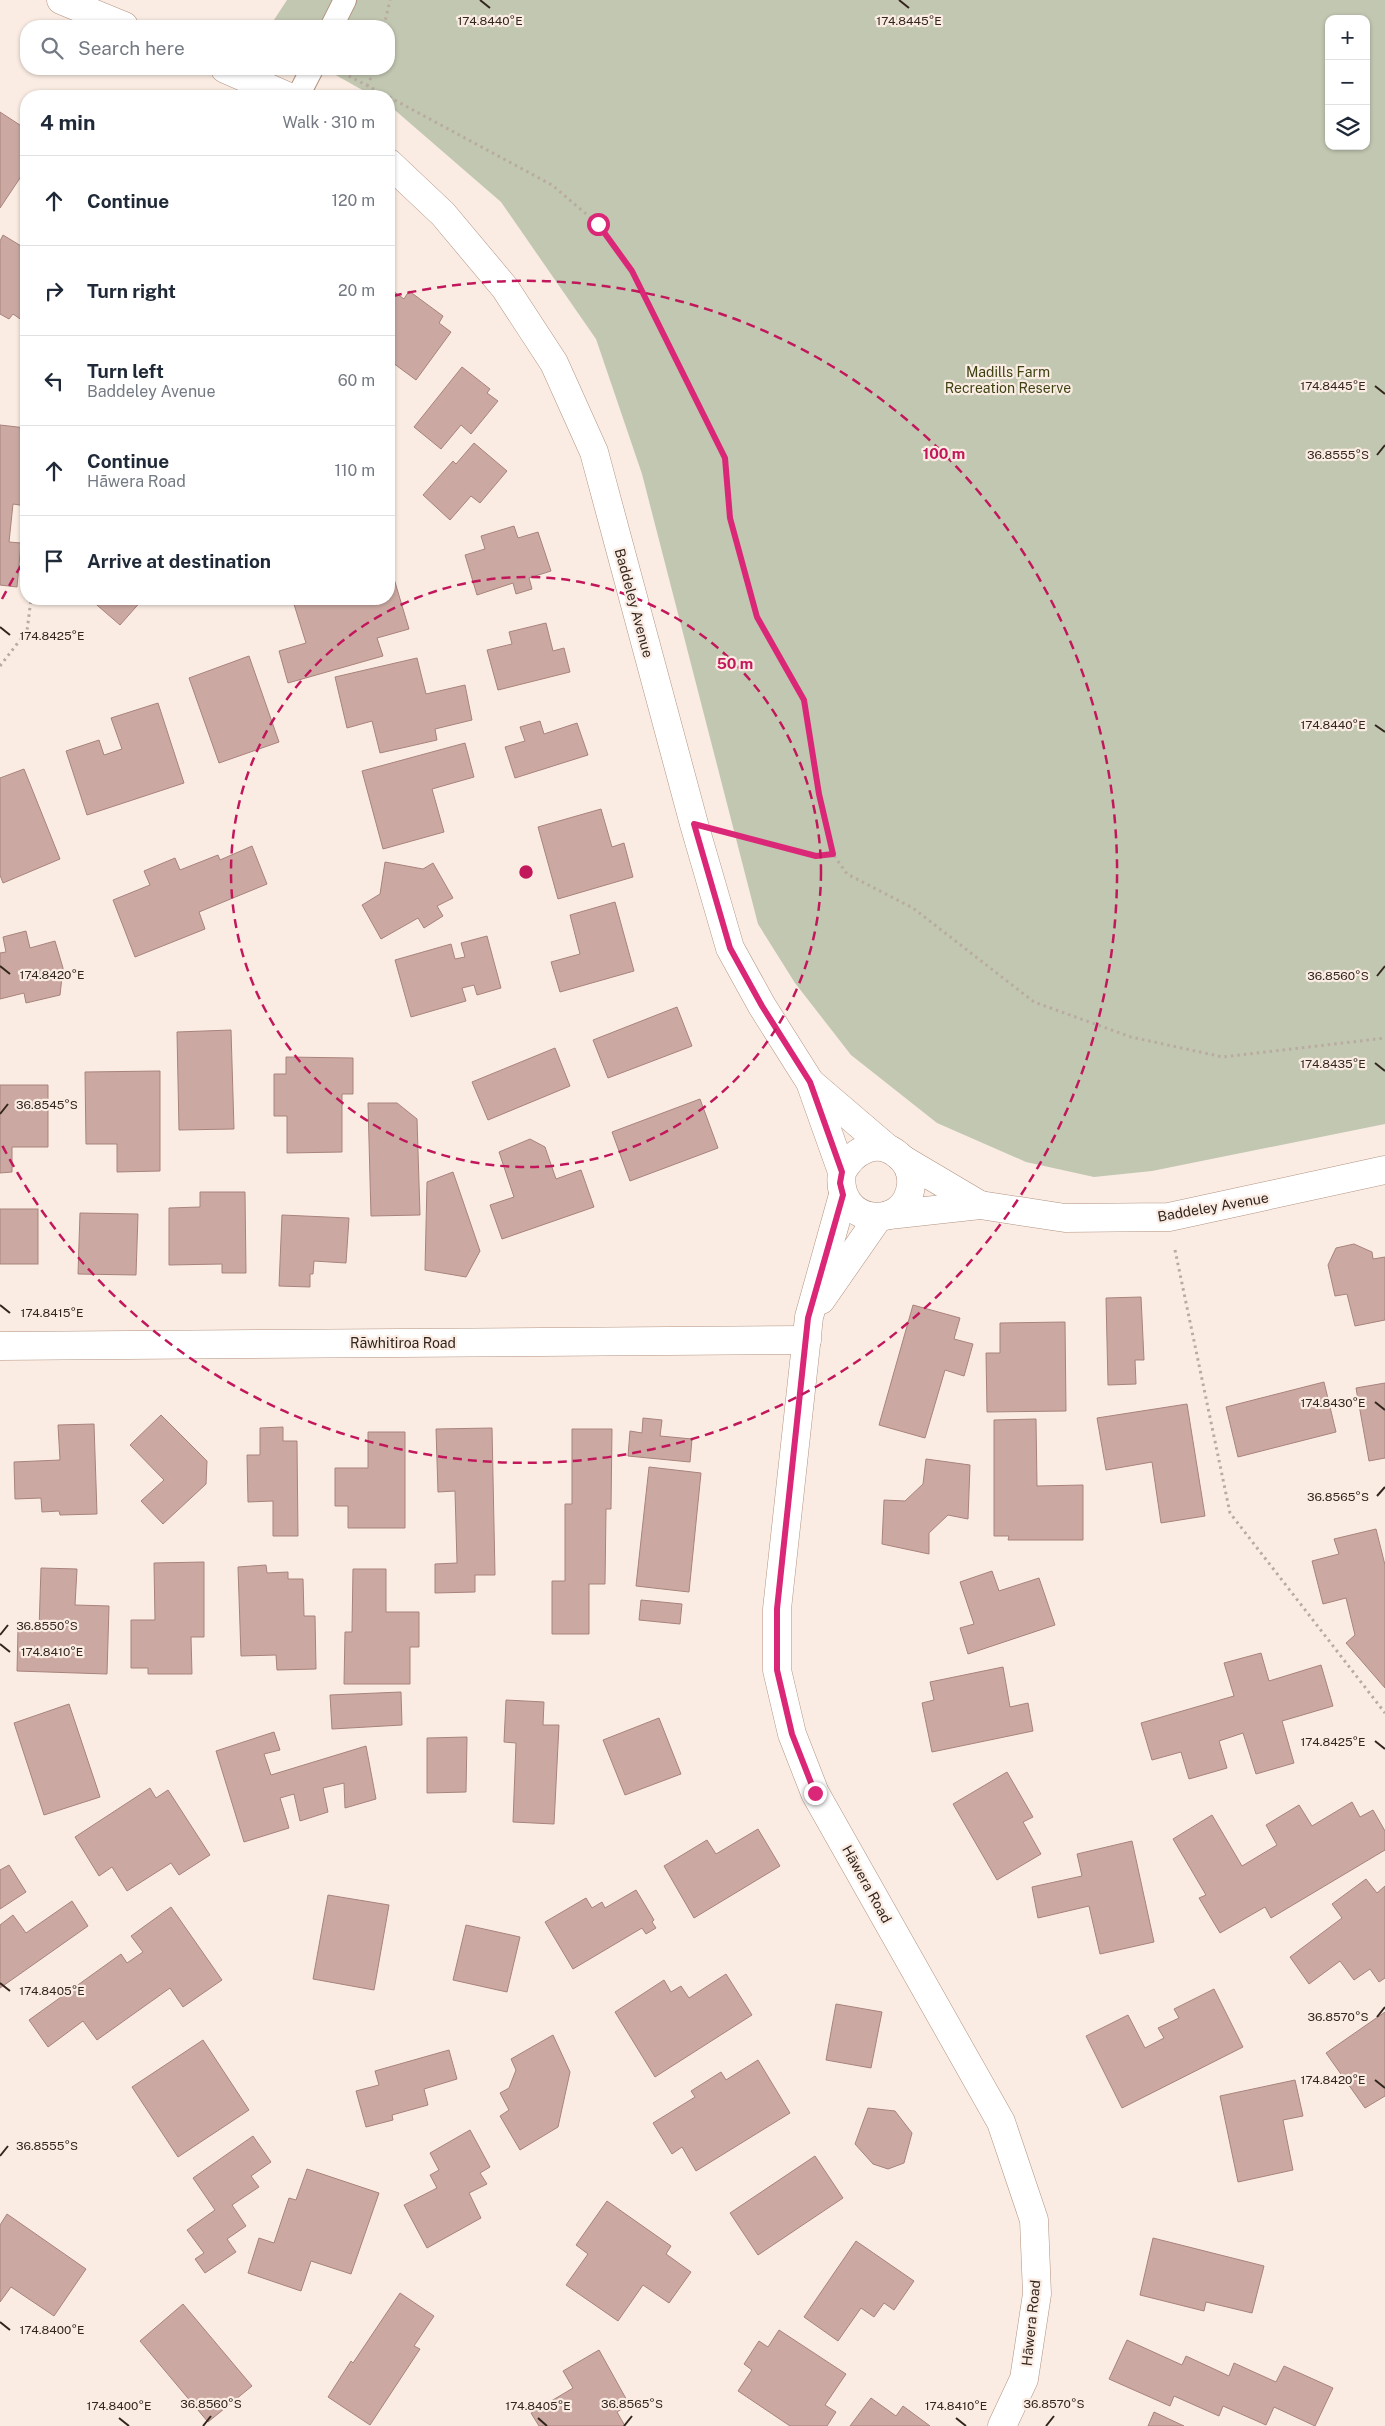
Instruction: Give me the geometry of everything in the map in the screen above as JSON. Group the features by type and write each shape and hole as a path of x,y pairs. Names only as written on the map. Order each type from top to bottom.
{"street":[{"path":"61,0 109,20"},
{"path":"239,75 273,90"},
{"name":"Baddeley Avenue","path":"395,169 443,214 505,288 554,363 594,452 694,824 730,948 762,1006 810,1082 842,1183"},
{"name":"Baddeley Avenue","path":"810,1082 895,1154 980,1205"},
{"path":"866,1148 895,1154 909,1170 910,1191 906,1201 884,1216 858,1212 848,1205 842,1183 847,1161 856,1153 866,1148"},
{"name":"Baddeley Avenue","path":"884,1216 980,1205 1066,1218 1169,1217 1385,1170"},
{"name":"Hāwera Road","path":"842,1183 808,1329 777,1609 777,1670 792,1734 815,1793 1001,2122 1034,2220 1037,2294 1024,2379 1002,2426"},
{"name":"Hāwera Road","path":"808,1329 884,1216"},
{"name":"Rāwhitiroa Road","path":"0,1346 808,1329"}],"lane":[{"path":"335,20 345,0"},
{"path":"301,90 309,75"}],"path":[{"path":"385,20 390,0"},
{"path":"338,80 340,75"},
{"path":"347,75 375,90"},
{"path":"367,86 372,75"},
{"path":"395,101 552,185 598,224 632,271 725,458 730,518 757,617 804,700 819,794 833,854 847,874 913,908 1034,1002 1131,1037 1223,1057 1385,1038"},
{"path":"0,666 27,631 30,605"},
{"path":"694,824 816,856 833,854"},
{"path":"1169,1217 1230,1513 1385,1714"}],"green space":[{"name":"Madills Farm Recreation Reserve","path":"287,0 1385,0 1385,1124 1152,1171 1094,1177 1026,1162 937,1123 851,1055 795,983 758,924 642,474 596,339 501,202 395,110 395,90 362,90 336,75 395,75 395,20 274,20"}],"building":[{"path":"0,112 20,125 20,178 0,208"},
{"path":"3,235 20,245 20,319 13,314 9,319 0,314 0,241"},
{"path":"409,291 443,316 439,323 451,332 416,380 395,364 395,292 404,299"},
{"path":"462,367 490,389 487,393 498,401 471,434 461,425 441,449 414,427"},
{"path":"0,425 20,427 20,505 13,504 9,542 20,543 20,554 17,587 0,585"},
{"path":"474,443 507,471 480,503 471,496 450,520 423,495 453,461 456,464"},
{"path":"514,526 518,538 538,532 551,571 529,578 532,589 516,594 513,583 477,595 465,555 485,549 481,536"},
{"path":"395,582 409,629 377,638 383,656 288,683 279,651 306,643 294,605 395,605"},
{"path":"97,605 138,605 120,625"},
{"path":"546,623 553,651 564,648 570,672 498,690 487,650 512,644 509,632"},
{"path":"249,656 279,742 219,763 189,678"},
{"path":"417,658 426,694 465,685 472,720 435,729 437,740 380,753 372,721 347,728 335,677"},
{"path":"158,703 184,783 87,815 66,751 99,740 104,755 122,749 111,718"},
{"path":"540,721 544,734 577,723 588,755 515,778 505,747 525,741 520,727"},
{"path":"465,743 474,777 432,789 444,832 383,849 362,771"},
{"path":"24,769 60,859 3,883 0,875 0,778"},
{"path":"601,809 612,847 624,843 633,877 558,899 538,827"},
{"path":"252,846 267,884 199,912 205,929 135,957 113,900 150,885 144,871 175,858 180,870 218,855 220,860"},
{"path":"385,862 423,869 433,863 453,898 437,906 443,916 424,928 418,918 381,939 362,905 380,894"},
{"path":"615,902 634,971 560,992 551,962 580,954 570,915"},
{"path":"26,931 30,948 55,941 63,968 60,995 26,1003 24,993 0,999 0,953 6,952 3,937"},
{"path":"487,936 501,988 477,995 474,985 462,988 466,1001 411,1017 395,960 451,944 455,959 465,957 461,943"},
{"path":"677,1007 692,1046 608,1078 593,1040"},
{"path":"231,1030 234,1129 179,1130 177,1032"},
{"path":"555,1048 570,1086 488,1120 472,1082"},
{"path":"286,1057 353,1058 353,1094 342,1094 342,1152 287,1153 287,1116 274,1116 274,1074 286,1074"},
{"path":"160,1071 160,1171 117,1172 117,1144 86,1144 85,1072"},
{"path":"0,1085 48,1085 48,1147 12,1147 12,1172 0,1173"},
{"path":"700,1099 718,1148 630,1181 612,1132"},
{"path":"368,1103 397,1103 417,1119 420,1215 371,1216"},
{"path":"530,1139 545,1147 556,1179 581,1170 594,1207 502,1239 490,1205 514,1197 499,1152"},
{"path":"453,1172 480,1251 466,1277 425,1270 427,1182"},
{"path":"200,1192 245,1192 246,1273 222,1273 222,1264 169,1265 169,1208 200,1207"},
{"path":"0,1209 38,1209 38,1264 0,1264"},
{"path":"80,1213 138,1214 136,1275 78,1274"},
{"path":"282,1215 349,1218 346,1263 314,1261 313,1274 310,1274 310,1287 279,1286"},
{"path":"1354,1244 1372,1252 1373,1259 1385,1257 1385,1320 1355,1326 1347,1294 1335,1296 1328,1265 1336,1248"},
{"path":"1141,1297 1144,1360 1135,1360 1136,1384 1108,1385 1106,1298"},
{"path":"913,1305 960,1318 954,1339 973,1344 964,1376 945,1370 925,1438 879,1425"},
{"path":"1065,1322 1066,1411 987,1412 986,1353 1000,1353 1000,1323"},
{"path":"1324,1382 1336,1432 1238,1457 1226,1407"},
{"path":"1385,1383 1385,1458 1369,1461 1356,1388"},
{"path":"1187,1404 1205,1516 1161,1523 1152,1462 1106,1470 1097,1418"},
{"path":"161,1415 207,1461 206,1484 163,1524 141,1501 164,1480 130,1445"},
{"path":"643,1418 662,1420 660,1436 692,1439 690,1462 628,1456 630,1431 642,1433"},
{"path":"1036,1419 1037,1486 1083,1485 1083,1540 1008,1540 1009,1536 994,1536 994,1420"},
{"path":"94,1424 97,1514 60,1515 59,1511 42,1512 41,1498 15,1499 14,1462 60,1460 58,1425"},
{"path":"283,1427 283,1441 297,1441 298,1536 273,1536 273,1501 248,1502 247,1455 260,1455 260,1428"},
{"path":"492,1428 495,1575 475,1575 475,1592 435,1593 435,1564 457,1563 455,1491 438,1492 436,1429"},
{"path":"572,1429 612,1429 611,1509 606,1509 605,1584 589,1584 589,1634 552,1634 552,1581 565,1581 565,1504 572,1504"},
{"path":"368,1432 405,1432 405,1528 348,1528 348,1506 335,1506 335,1468 368,1468"},
{"path":"926,1459 970,1465 968,1519 948,1515 929,1533 929,1554 882,1544 884,1500 905,1501 923,1484"},
{"path":"649,1467 701,1473 689,1592 636,1586"},
{"path":"1376,1529 1385,1565 1385,1688 1346,1643 1355,1635 1346,1598 1323,1604 1312,1561 1339,1554 1334,1539"},
{"path":"204,1562 204,1637 191,1637 192,1674 148,1674 148,1668 131,1668 131,1620 155,1620 154,1563"},
{"path":"266,1565 267,1573 288,1572 288,1579 303,1579 304,1616 315,1616 316,1669 277,1670 276,1655 241,1656 238,1567"},
{"path":"41,1568 77,1569 75,1605 109,1606 107,1674 17,1671 18,1630 39,1630"},
{"path":"353,1569 386,1569 386,1612 419,1612 419,1647 410,1647 410,1684 344,1684 345,1632 352,1632"},
{"path":"992,1571 999,1591 1039,1578 1055,1625 968,1654 960,1628 974,1624 960,1582"},
{"path":"641,1600 682,1604 680,1624 639,1620"},
{"path":"1261,1653 1269,1681 1321,1665 1333,1706 1282,1721 1294,1763 1256,1774 1243,1733 1219,1741 1227,1768 1189,1779 1181,1752 1152,1760 1141,1723 1234,1696 1224,1663"},
{"path":"1003,1667 1010,1707 1028,1703 1033,1731 932,1752 922,1703 934,1700 930,1682"},
{"path":"401,1692 402,1725 332,1729 330,1695"},
{"path":"506,1700 544,1702 543,1725 559,1725 554,1824 513,1822 516,1743 504,1742"},
{"path":"69,1704 100,1797 44,1815 14,1723"},
{"path":"659,1718 681,1774 625,1795 603,1740"},
{"path":"274,1732 280,1750 264,1754 271,1775 366,1746 376,1799 345,1808 344,1783 323,1788 328,1812 300,1821 294,1794 280,1798 289,1828 244,1842 216,1751"},
{"path":"467,1737 466,1792 427,1793 427,1738"},
{"path":"1007,1772 1033,1817 1023,1822 1041,1854 997,1880 953,1804"},
{"path":"150,1788 156,1798 168,1790 210,1855 179,1875 171,1863 127,1891 112,1867 99,1876 75,1837"},
{"path":"1352,1802 1360,1817 1373,1810 1385,1831 1385,1850 1271,1918 1265,1907 1220,1933 1199,1898 1206,1895 1173,1839 1212,1815 1242,1866 1277,1845 1266,1825 1299,1805 1312,1826"},
{"path":"758,1829 780,1866 694,1918 664,1866 707,1840 716,1854"},
{"path":"1132,1841 1154,1942 1100,1954 1089,1906 1038,1918 1032,1887 1082,1876 1077,1854"},
{"path":"9,1865 26,1892 0,1909 0,1870"},
{"path":"1366,1879 1377,1893 1385,1886 1385,1978 1379,1982 1370,1969 1354,1980 1340,1961 1309,1984 1290,1957 1342,1918 1332,1904"},
{"path":"636,1890 654,1920 652,1922 656,1928 646,1934 642,1928 573,1969 545,1922 586,1898 592,1908 602,1902 605,1908"},
{"path":"328,1895 389,1905 374,1990 313,1979"},
{"path":"72,1901 88,1926 0,1988 0,1925 13,1915 26,1933"},
{"path":"171,1907 222,1980 183,2007 170,1988 97,2040 83,2021 48,2047 29,2020 121,1954 127,1963 143,1952 131,1936"},
{"path":"466,1925 520,1937 507,1992 453,1980"},
{"path":"726,1974 752,2015 655,2077 615,2012 664,1980 671,1992 681,1986 689,1998"},
{"path":"1214,1989 1243,2047 1122,2108 1086,2036 1128,2015 1145,2048 1164,2038 1158,2028 1179,2018 1174,2009"},
{"path":"836,2004 882,2012 871,2068 826,2060"},
{"path":"1385,2012 1385,2096 1365,2108 1326,2053"},
{"path":"553,2035 570,2072 558,2127 520,2150 500,2116 509,2110 500,2093 509,2088 516,2070 511,2059"},
{"path":"203,2040 249,2110 178,2157 132,2087"},
{"path":"449,2050 457,2079 424,2089 428,2105 392,2115 393,2120 366,2127 356,2091 379,2085 375,2071"},
{"path":"758,2060 790,2113 696,2171 682,2147 672,2154 653,2123 695,2097 691,2091 721,2072 726,2080"},
{"path":"1295,2080 1303,2116 1283,2120 1293,2170 1238,2182 1220,2096"},
{"path":"868,2108 895,2111 912,2133 904,2163 888,2169 873,2164 855,2144"},
{"path":"470,2130 490,2167 480,2173 487,2184 469,2193 481,2218 427,2248 404,2205 437,2188 430,2175 439,2170 430,2153"},
{"path":"253,2136 271,2162 251,2176 259,2187 232,2205 246,2226 227,2239 236,2252 205,2273 195,2259 204,2253 187,2230 215,2210 193,2178"},
{"path":"815,2156 843,2198 758,2255 730,2213"},
{"path":"307,2169 379,2193 351,2274 311,2261 301,2291 248,2273 259,2238 274,2243 289,2198 296,2200"},
{"path":"607,2201 671,2246 666,2254 691,2272 669,2303 643,2285 618,2321 566,2285 588,2254 576,2245"},
{"path":"7,2214 86,2269 54,2316 11,2287 0,2302 0,2225"},
{"path":"1153,2238 1264,2266 1252,2313 1206,2302 1204,2311 1140,2295"},
{"path":"856,2241 914,2281 894,2310 884,2303 874,2317 861,2308 838,2341 804,2317"},
{"path":"400,2293 434,2316 414,2346 420,2349 370,2425 328,2397 351,2361 353,2363"},
{"path":"183,2304 252,2386 208,2422 140,2341"},
{"path":"779,2330 846,2374 825,2405 836,2412 827,2426 790,2426 738,2391 752,2370 744,2364 759,2341 768,2347"},
{"path":"1127,2340 1182,2365 1186,2356 1229,2376 1234,2363 1276,2382 1284,2366 1333,2388 1315,2426 1274,2407 1266,2425 1223,2406 1219,2416 1174,2396 1170,2406 1109,2379"},
{"path":"599,2350 629,2404 617,2412 625,2426 539,2426 531,2413 573,2388 563,2371"},
{"path":"871,2398 896,2416 903,2406 930,2426 850,2426"},
{"path":"1154,2412 1184,2426 1148,2426"}],"route":[{"path":"598,224 632,271 725,458 730,518 757,617 804,700 819,794 833,854 816,856 694,824 730,948 762,1006 810,1082 842,1172 840,1183 843,1195 808,1318 777,1609 777,1670 792,1734 815,1793"}]}
